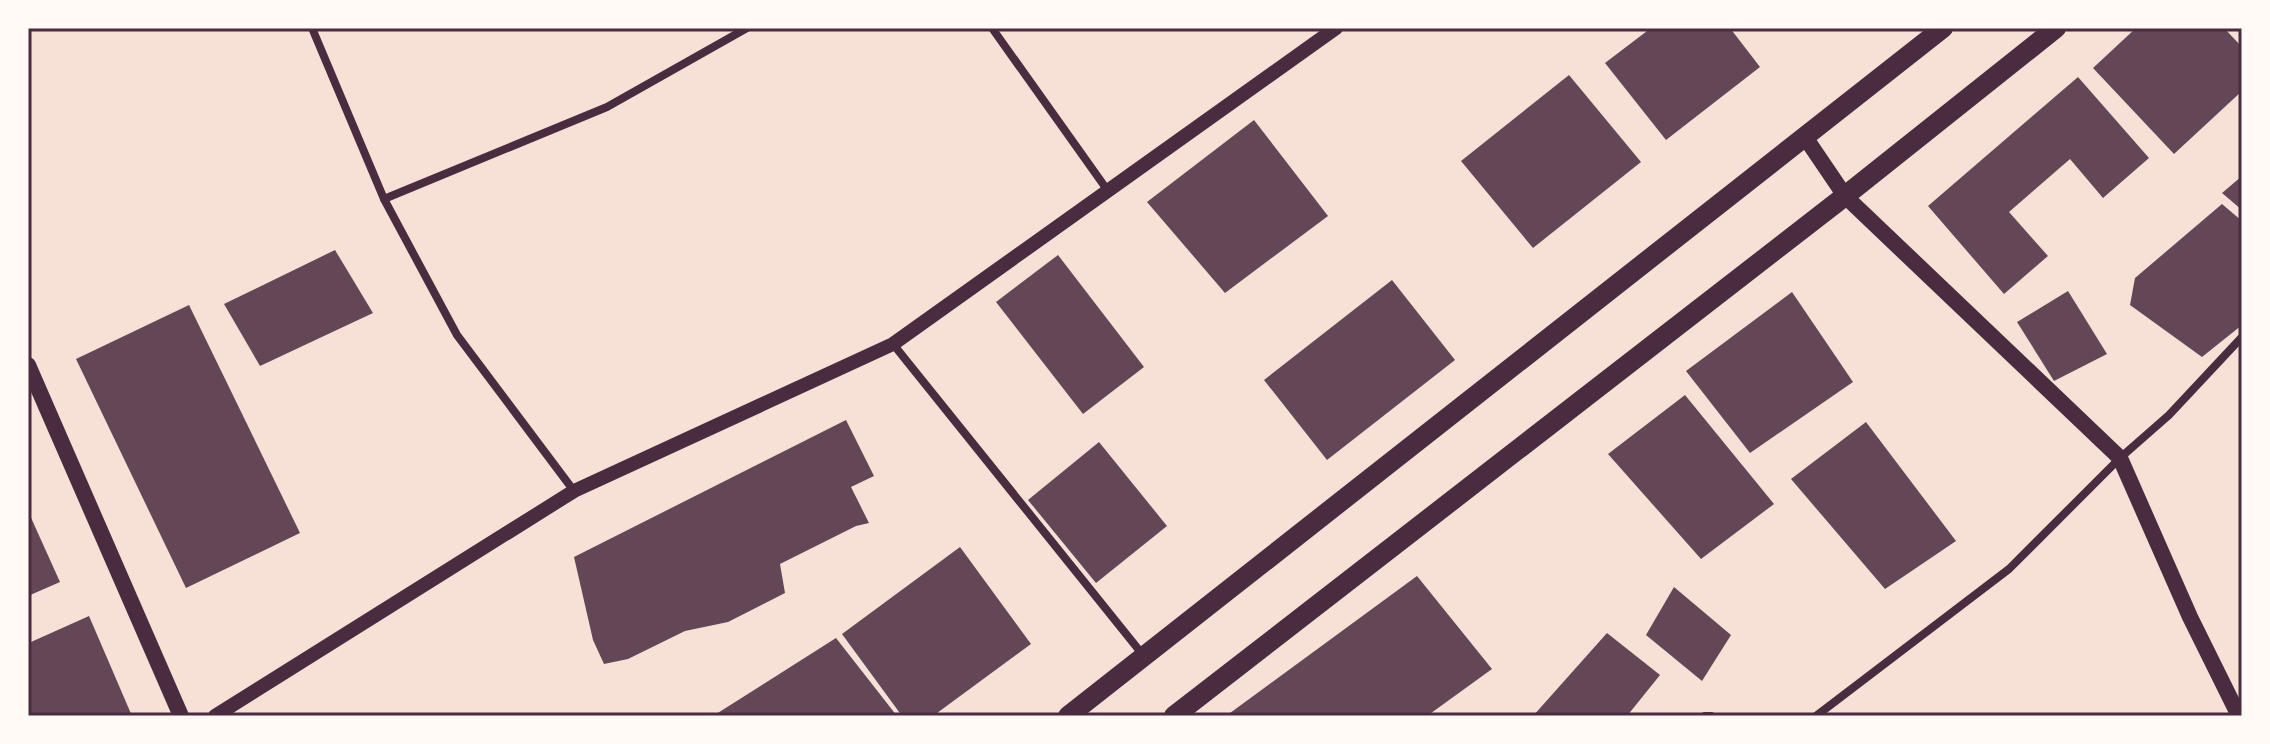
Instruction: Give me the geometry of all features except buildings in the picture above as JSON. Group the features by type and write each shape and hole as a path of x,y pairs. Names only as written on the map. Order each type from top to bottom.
{"main road":[{"path":"1068,716 1943,28"},
{"path":"1179,714 2056,28"},
{"path":"1805,137 1845,196 2120,458 2190,617 2239,716"},
{"path":"28,365 181,716"}],"street":[{"path":"312,28 384,199 457,335 574,491"},
{"path":"384,199 607,107 747,28"},
{"path":"992,28 1108,191"},
{"path":"215,716 574,491 893,344 1336,28"},
{"path":"1816,716 2009,569 2120,458 2169,415 2242,337"},
{"path":"893,344 1144,656"}]}
